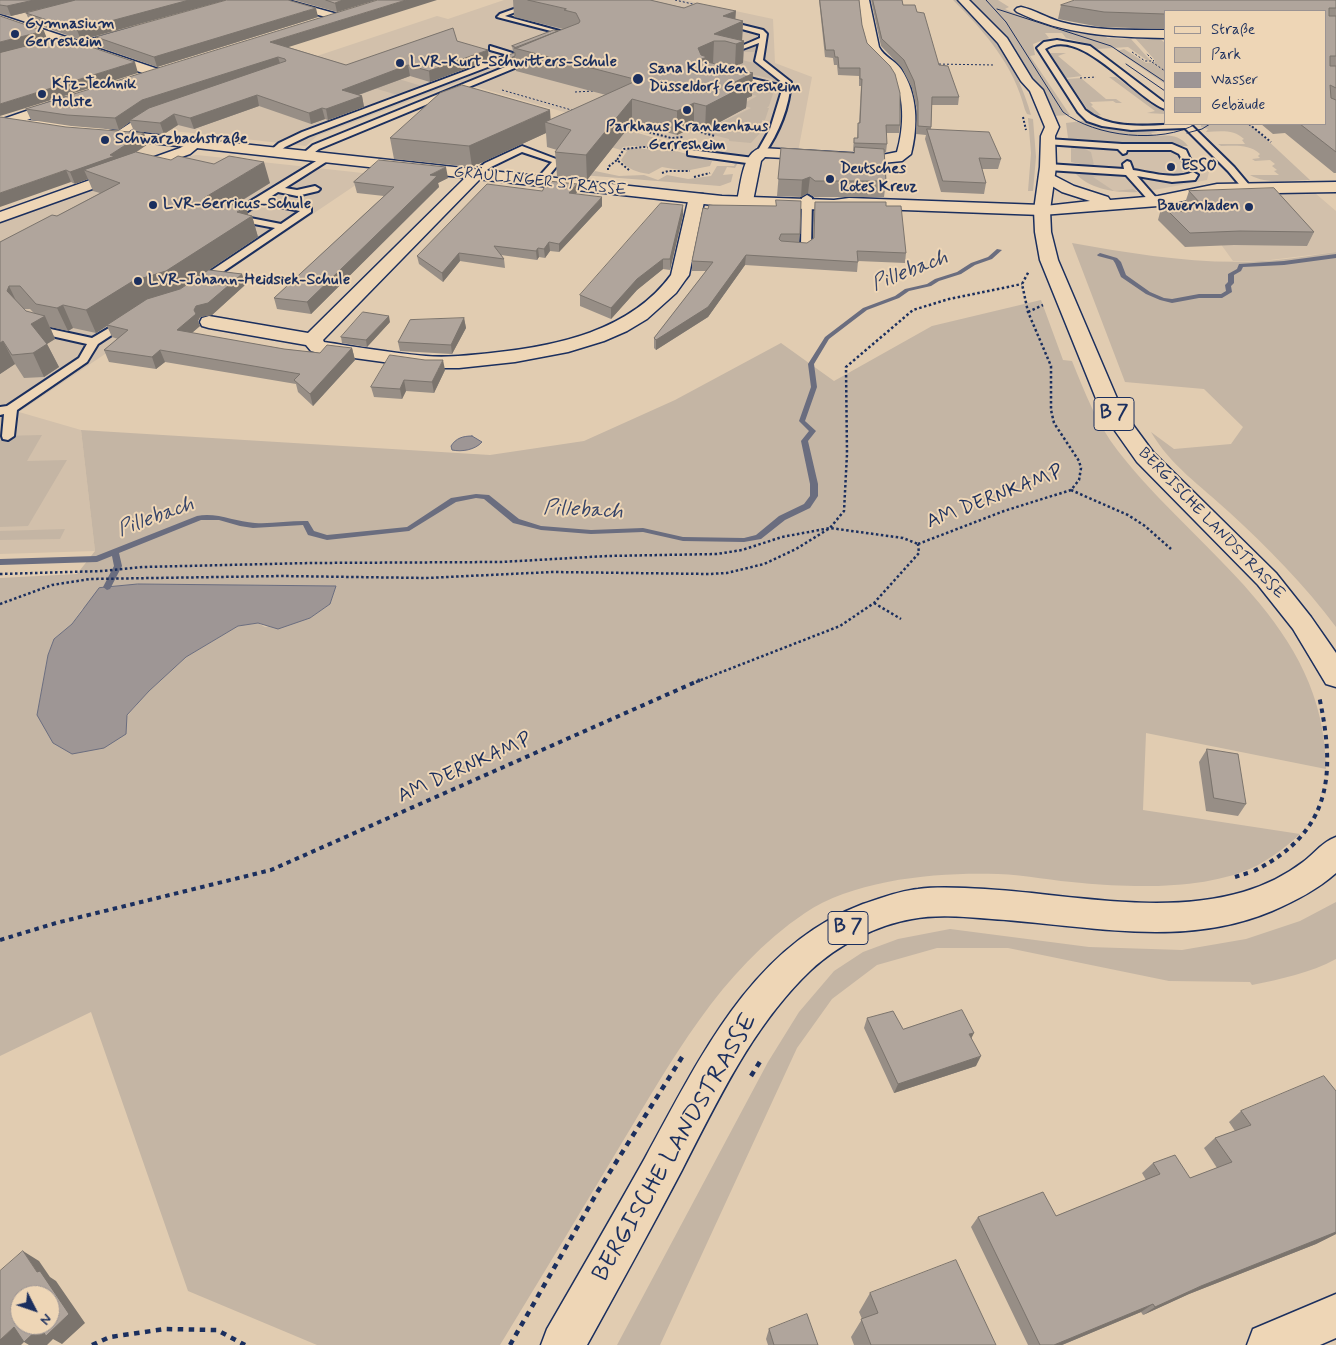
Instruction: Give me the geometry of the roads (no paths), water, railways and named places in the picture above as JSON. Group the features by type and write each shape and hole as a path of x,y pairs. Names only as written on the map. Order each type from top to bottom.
{"street":[{"path":"274,0 342,16 318,23"},
{"path":"746,198 758,156 882,159 903,156 907,146 909,130 907,104 901,81 894,70 877,54 872,44 864,0"},
{"path":"963,0 1003,41 1027,81 1027,89 1037,123 1048,139"},
{"path":"1011,2 1021,4 1022,9 1039,18 1095,32 1164,34"},
{"path":"5,20 30,17"},
{"path":"5,20 78,47 161,72 138,79"},
{"path":"78,47 143,29"},
{"path":"46,47 64,42"},
{"path":"4,122 73,99"},
{"name":"GRÄULINGER STRASSE","path":"4,122 26,124 66,132 116,135 539,182 697,197 722,202 746,198 807,201 834,205 849,203 1042,210 1126,203"},
{"name":"BERGISCHE LANDSTRASSE","path":"1048,139 1048,172 1042,210 1043,232 1049,260 1112,411 1145,457 1267,579 1302,623 1336,677"},
{"path":"0,217 184,150 194,144"},
{"path":"1048,172 1055,183 1077,193 1126,203 1159,203 1200,191 1247,188 1336,187"},
{"path":"312,340 476,175"},
{"path":"208,322 312,340 318,347 427,362 460,362 515,356 568,346 620,327 640,315 670,289 680,275 697,197"},
{"name":"BERGISCHE LANDSTRASSE","path":"563,1345 705,1089 738,1034 767,994 793,965 826,939 873,916 913,904 953,902 997,903 1149,918 1213,914 1263,902 1302,881 1330,859 1336,851"},
{"path":"1269,1345 1336,1316"}],"lane":[{"path":"545,0 500,17 575,37 576,41 568,45"},
{"path":"687,14 758,30 764,34 761,41 759,61 787,82 787,89 772,135 758,156 691,153"},
{"path":"743,36 761,41"},
{"path":"743,47 761,41"},
{"path":"1164,105 1081,45 1057,42 1044,45 1041,50 1086,117 1092,121 1121,126 1164,125"},
{"path":"273,152 305,134 515,54 493,48"},
{"path":"304,156 316,147 545,54"},
{"path":"726,67 736,72 733,76"},
{"path":"724,78 733,76 787,89"},
{"path":"116,135 157,112"},
{"path":"1187,125 1231,169 1247,188"},
{"path":"1048,139 1122,149 1147,146 1176,148 1183,152 1188,163"},
{"path":"476,175 488,165 522,149 560,162 554,165 539,182"},
{"path":"284,227 231,217 326,158"},
{"path":"1128,168 1159,203"},
{"path":"1048,172 1128,168 1172,179 1192,178 1192,175"},
{"path":"277,189 297,193 315,189"},
{"path":"195,286 308,210 259,200"},
{"path":"784,247 806,248 807,201"},
{"path":"25,312 42,331 94,342"},
{"path":"8,436 5,410 84,360 94,342 139,312"}],"water":[{"path":"472,436 482,442 468,450 452,450 451,446 457,439"},
{"path":"138,584 336,586 330,604 310,618 278,629 258,623 238,626 186,657 149,691 127,715 126,734 104,748 72,754 53,743 37,715 48,655 54,639 72,624 99,588"}],"waterway":[{"name":"Pillebach","path":"0,562 97,559 200,518 207,517 253,526 305,523 311,533 327,538 409,529 454,500 476,496 486,497 516,521 541,528 591,532 643,530 683,539 744,540 758,537 782,518 807,506 814,496 814,484 804,441 813,431 802,421 814,387 811,364 827,338 865,309 897,297 907,290 929,285 937,280 959,273 973,264 990,258 999,250"},
{"name":"Pillebach","path":"1100,255 1115,259 1123,276 1148,293 1172,301 1199,296 1222,296 1229,292 1228,285 1231,283 1231,274 1239,270 1241,265 1284,263 1336,256"},
{"path":"107,587 118,566 115,552"}],"tram line":[{"path":"986,0 1006,22 1063,112 1076,121 1110,132 1147,136 1182,130 1194,125"},
{"path":"997,9 1111,46 1164,81"},
{"path":"1126,64 1164,90"},
{"path":"1187,133 1202,129 1208,125"}],"place":[{"name":"Gymnasium Gerresheim","path":"15,34"},
{"name":"LVR-Kurt-Schwitters-Schule","path":"400,63"},
{"name":"Sana Kliniken Düsseldorf Gerresheim","path":"638,79"},
{"name":"Kfz-Technik Holste","path":"42,94"},
{"name":"Parkhaus Krankenhaus Gerresheim","path":"687,110"},
{"name":"Schwarzbachstraße","path":"105,140"},
{"name":"ESSO","path":"1171,167"},
{"name":"Deutsches Rotes Kreuz","path":"830,179"},
{"name":"LVR-Gerricus-Schule","path":"153,205"},
{"name":"Bauernladen","path":"1249,207"},
{"name":"LVR-Johann-Heidsiek-Schule","path":"138,281"}]}
